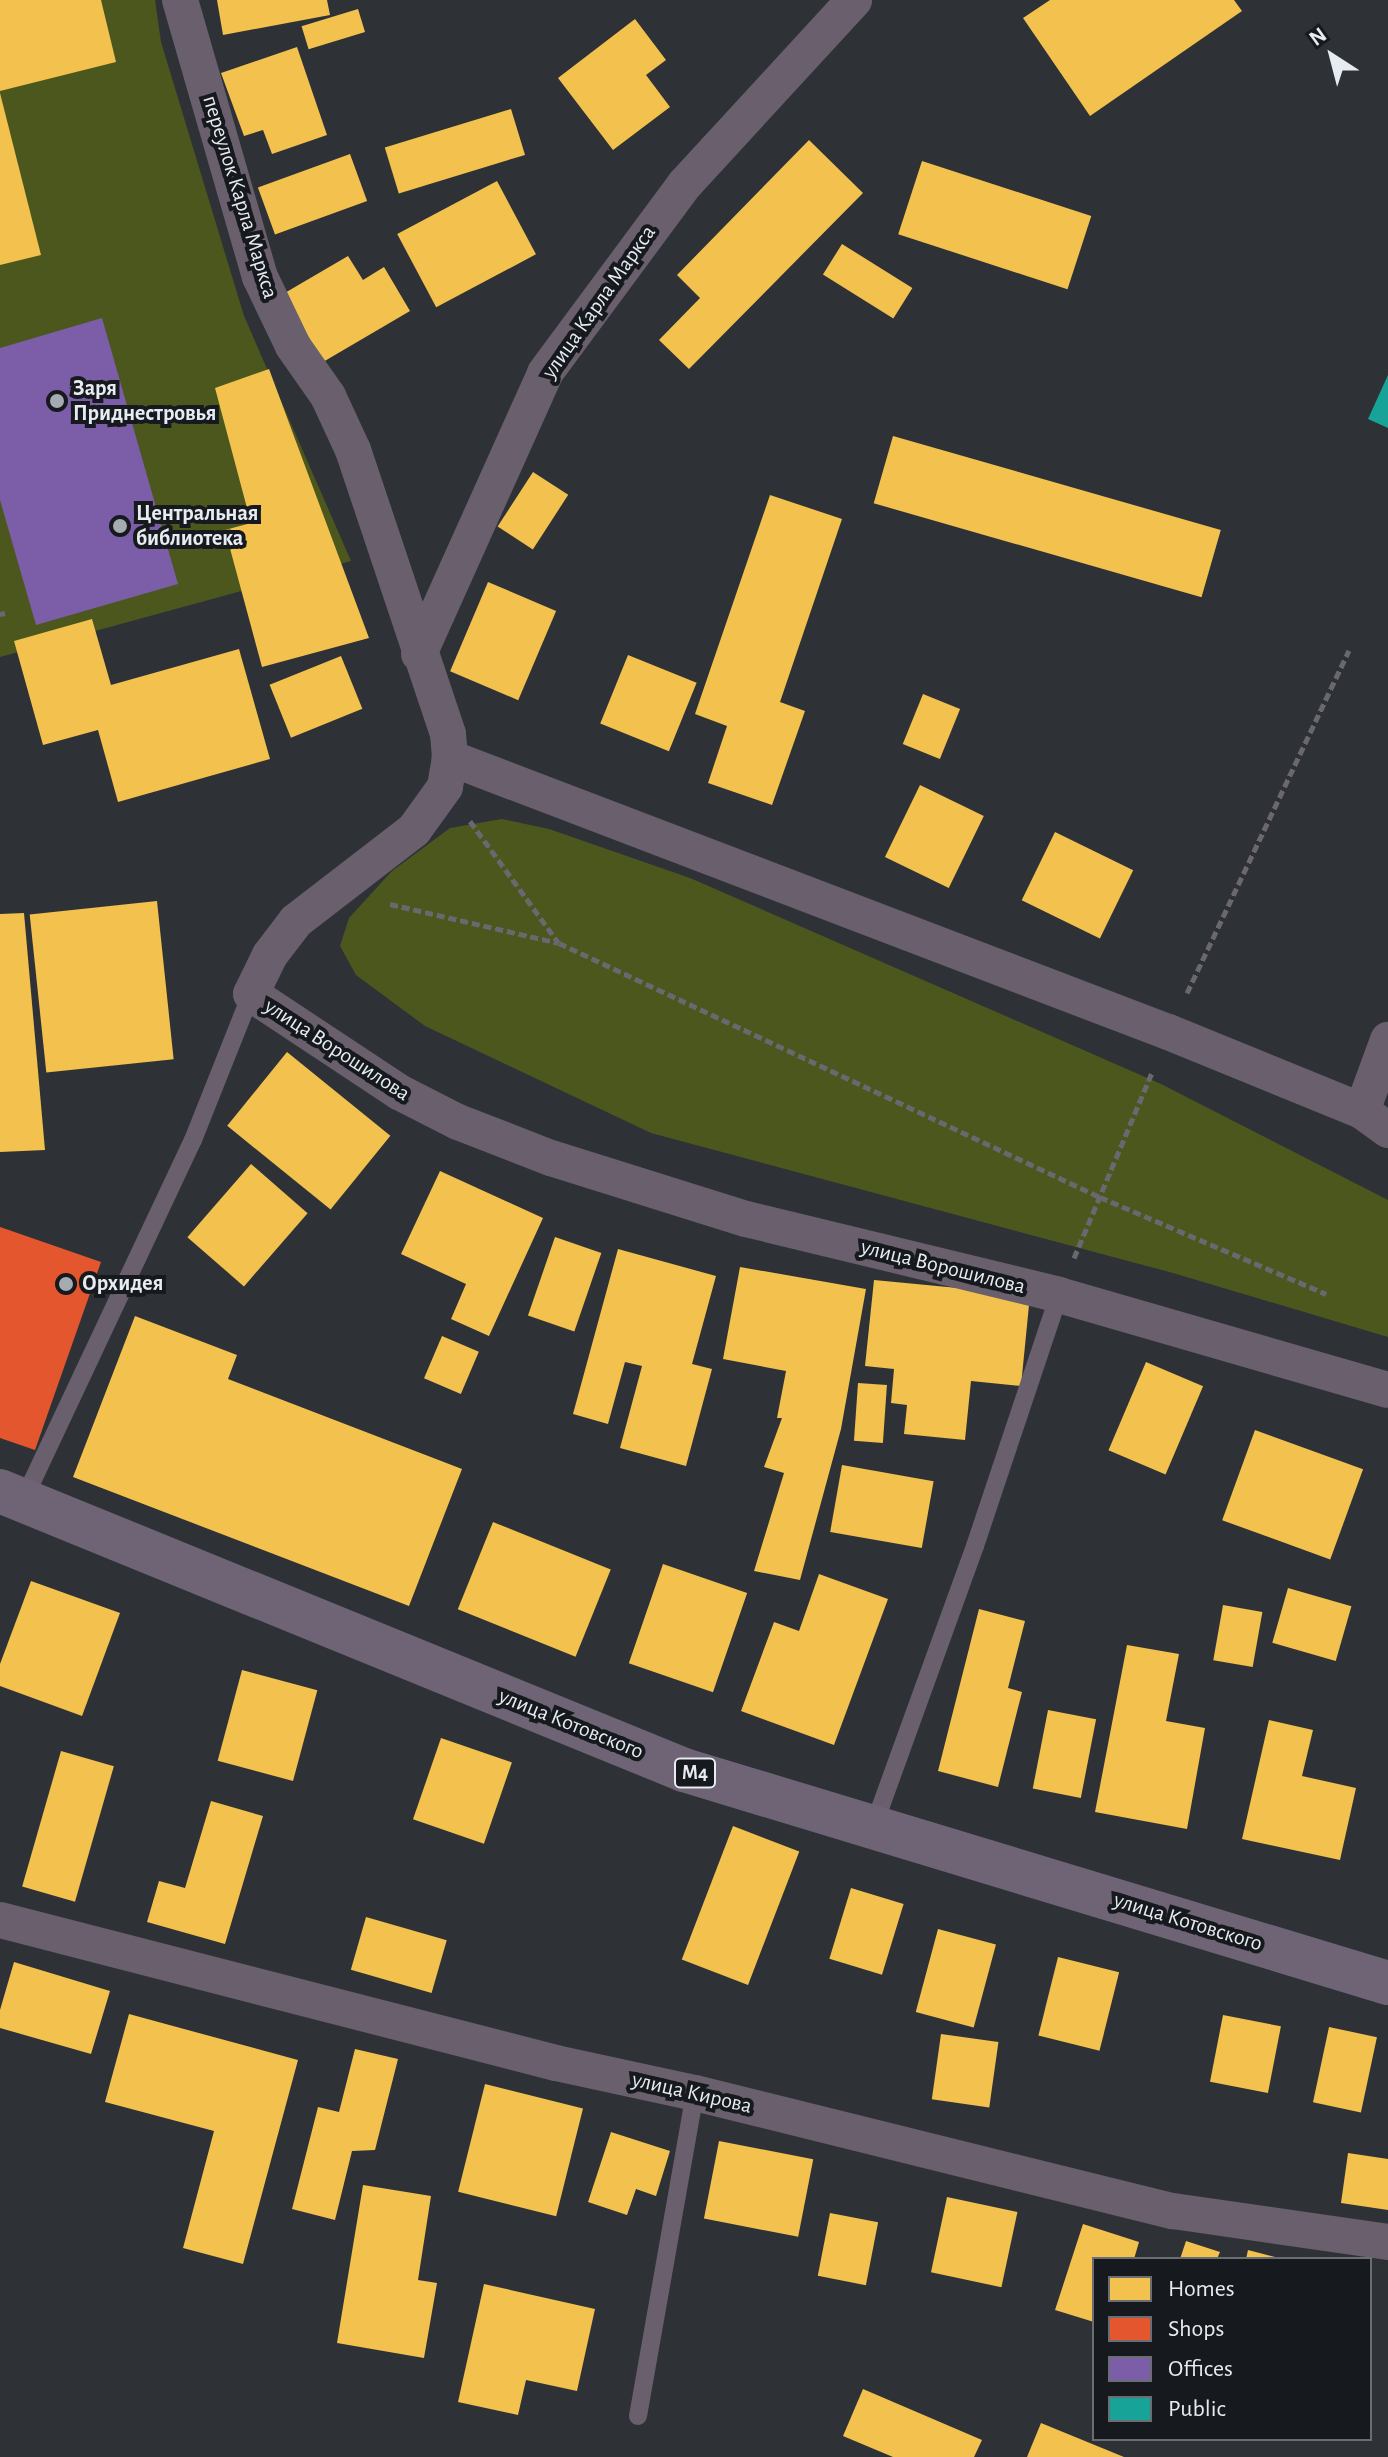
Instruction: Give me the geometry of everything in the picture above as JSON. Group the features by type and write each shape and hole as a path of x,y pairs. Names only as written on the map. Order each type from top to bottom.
{"highway":[{"name":"улица Котовского","path":"12,1496 684,1770 1388,1983"}],"street":[{"name":"переулок Карла Маркса","path":"180,0 260,277 293,346 328,396 353,450 448,734 448,772"},
{"name":"улица Карла Маркса","path":"419,654 545,373 685,184 854,0"},
{"path":"448,772 1168,1032 1375,1121 1388,1040"},
{"name":"улица Ворошилова","path":"448,772 414,830 338,892 296,921 270,955 251,994 399,1092 458,1122 551,1158 746,1219 1059,1295 1388,1390"},
{"name":"улица Кирова","path":"0,1920 556,2063 695,2093 1173,2211 1388,2242"}],"lane":[{"path":"12,1496 193,1140 251,994"},
{"path":"874,1825 975,1546 1059,1295"},
{"path":"638,2416 695,2093"}],"path":[{"path":"1059,1295 1168,1032 1349,650"},
{"path":"448,772 559,943"},
{"path":"338,892 559,943 1100,1197 1326,1294"}],"green space":[{"path":"0,0 155,0 161,42 244,316 351,561 0,657"},
{"path":"502,819 549,829 690,878 1161,1084 1388,1200 1388,1337 1173,1273 651,1133 425,1026 356,975 340,946 349,918 392,871 450,828"}],"building: Homes":[{"path":"0,0 101,0 116,62 0,91"},
{"path":"217,0 327,0 330,15 223,35"},
{"path":"1050,0 1234,0 1242,11 1090,116 1023,18"},
{"path":"358,9 365,32 309,49 302,26"},
{"path":"635,19 666,60 646,75 670,107 613,150 558,78"},
{"path":"297,47 327,135 272,154 263,130 244,136 221,73"},
{"path":"0,93 41,255 0,265"},
{"path":"511,109 525,155 399,193 385,148"},
{"path":"809,140 863,193 689,369 659,340 700,298 677,275"},
{"path":"350,154 367,201 275,235 258,188"},
{"path":"922,161 1091,216 1067,289 898,234"},
{"path":"497,181 536,254 436,307 397,234"},
{"path":"842,244 912,288 893,319 823,275"},
{"path":"348,256 363,280 384,267 410,311 323,362 283,294"},
{"path":"269,369 369,638 262,667 225,530 251,523 215,388"},
{"path":"893,436 1221,530 1201,597 874,503"},
{"path":"533,472 568,495 533,549 498,527"},
{"path":"770,495 842,519 780,702 805,711 772,805 708,783 727,726 695,714"},
{"path":"488,582 556,611 518,700 450,671"},
{"path":"92,619 111,685 239,649 270,759 118,802 98,730 43,745 14,641"},
{"path":"628,655 697,683 669,751 600,724"},
{"path":"341,656 362,709 291,738 270,685"},
{"path":"923,694 960,709 940,759 903,744"},
{"path":"920,785 984,816 949,888 885,857"},
{"path":"1055,832 1133,870 1100,938 1022,900"},
{"path":"157,901 174,1059 46,1073 30,914"},
{"path":"24,913 45,1150 0,1152 0,914"},
{"path":"287,1052 390,1136 331,1210 227,1126"},
{"path":"251,1164 308,1213 244,1286 187,1237"},
{"path":"440,1171 543,1218 489,1336 451,1319 466,1284 401,1254"},
{"path":"555,1237 601,1253 574,1331 528,1315"},
{"path":"618,1249 716,1276 692,1364 712,1369 686,1466 620,1448 642,1366 625,1362 608,1424 573,1414"},
{"path":"740,1267 866,1289 841,1429 800,1580 754,1571 784,1473 764,1467 782,1418 777,1418 786,1371 723,1359"},
{"path":"874,1280 1030,1295 1021,1386 971,1381 965,1440 904,1434 907,1405 891,1403 894,1369 865,1366"},
{"path":"135,1316 237,1355 228,1379 462,1469 409,1606 73,1477"},
{"path":"442,1336 479,1352 461,1394 424,1378"},
{"path":"1146,1362 1203,1386 1166,1475 1108,1450"},
{"path":"858,1383 887,1385 883,1443 854,1441"},
{"path":"1255,1430 1363,1469 1330,1560 1222,1520"},
{"path":"842,1465 934,1481 922,1548 830,1532"},
{"path":"493,1522 611,1570 576,1657 458,1609"},
{"path":"663,1564 747,1593 713,1692 629,1663"},
{"path":"819,1574 888,1599 834,1745 741,1711 774,1622 799,1631"},
{"path":"31,1581 120,1613 82,1716 0,1686 0,1664"},
{"path":"1288,1588 1351,1606 1336,1661 1272,1643"},
{"path":"1223,1605 1262,1612 1253,1667 1213,1660"},
{"path":"979,1609 1025,1621 1008,1688 1022,1692 998,1787 938,1771"},
{"path":"1127,1645 1179,1654 1166,1721 1205,1728 1187,1829 1095,1812"},
{"path":"242,1670 317,1690 293,1781 218,1761"},
{"path":"1048,1710 1096,1719 1081,1798 1033,1789"},
{"path":"1269,1720 1313,1730 1302,1776 1356,1788 1340,1860 1242,1839"},
{"path":"441,1738 512,1762 484,1844 413,1819"},
{"path":"61,1751 114,1766 75,1902 22,1887"},
{"path":"211,1801 263,1816 225,1944 147,1922 159,1881 185,1888"},
{"path":"733,1826 799,1851 748,1985 682,1960"},
{"path":"851,1888 904,1904 882,1975 829,1959"},
{"path":"366,1917 447,1940 432,1993 351,1970"},
{"path":"938,1929 996,1945 974,2028 916,2012"},
{"path":"1058,1957 1119,1972 1100,2051 1038,2036"},
{"path":"14,1962 110,1991 91,2054 0,2028 0,2010"},
{"path":"129,2014 298,2060 243,2264 183,2248 214,2131 105,2102"},
{"path":"1223,2015 1281,2026 1268,2093 1210,2082"},
{"path":"1329,2027 1377,2037 1361,2113 1313,2102"},
{"path":"941,2034 998,2042 989,2107 932,2099"},
{"path":"355,2049 398,2059 375,2150 352,2151 335,2220 292,2209 318,2107 339,2112"},
{"path":"485,2084 583,2108 556,2216 458,2192"},
{"path":"611,2132 670,2151 656,2196 636,2189 627,2215 588,2202"},
{"path":"719,2141 813,2159 798,2237 704,2219"},
{"path":"1348,2153 1388,2159 1388,2210 1341,2203"},
{"path":"363,2185 431,2196 418,2280 437,2283 424,2358 337,2343"},
{"path":"947,2197 1017,2212 1001,2287 931,2272"},
{"path":"830,2213 878,2222 866,2285 818,2276"},
{"path":"1083,2224 1139,2242 1135,2257 1092,2257 1092,2321 1055,2310"},
{"path":"1186,2241 1220,2252 1218,2257 1181,2257"},
{"path":"1248,2250 1275,2257 1246,2257"},
{"path":"484,2284 595,2309 577,2391 526,2380 518,2415 458,2402"},
{"path":"863,2389 982,2440 974,2457 893,2457 843,2436"},
{"path":"1041,2423 1124,2457 1027,2457"}],"building: Shops":[{"path":"0,1227 101,1262 35,1450 0,1438"}],"building: Offices":[{"path":"102,318 178,584 36,625 0,500 0,348"}],"building: Public":[{"path":"1388,375 1388,428 1368,419"}],"place":[{"name":"Заря Приднестровья","path":"57,401"},
{"name":"Центральная библиотека","path":"120,526"},
{"name":"Орхидея","path":"66,1284"}]}
